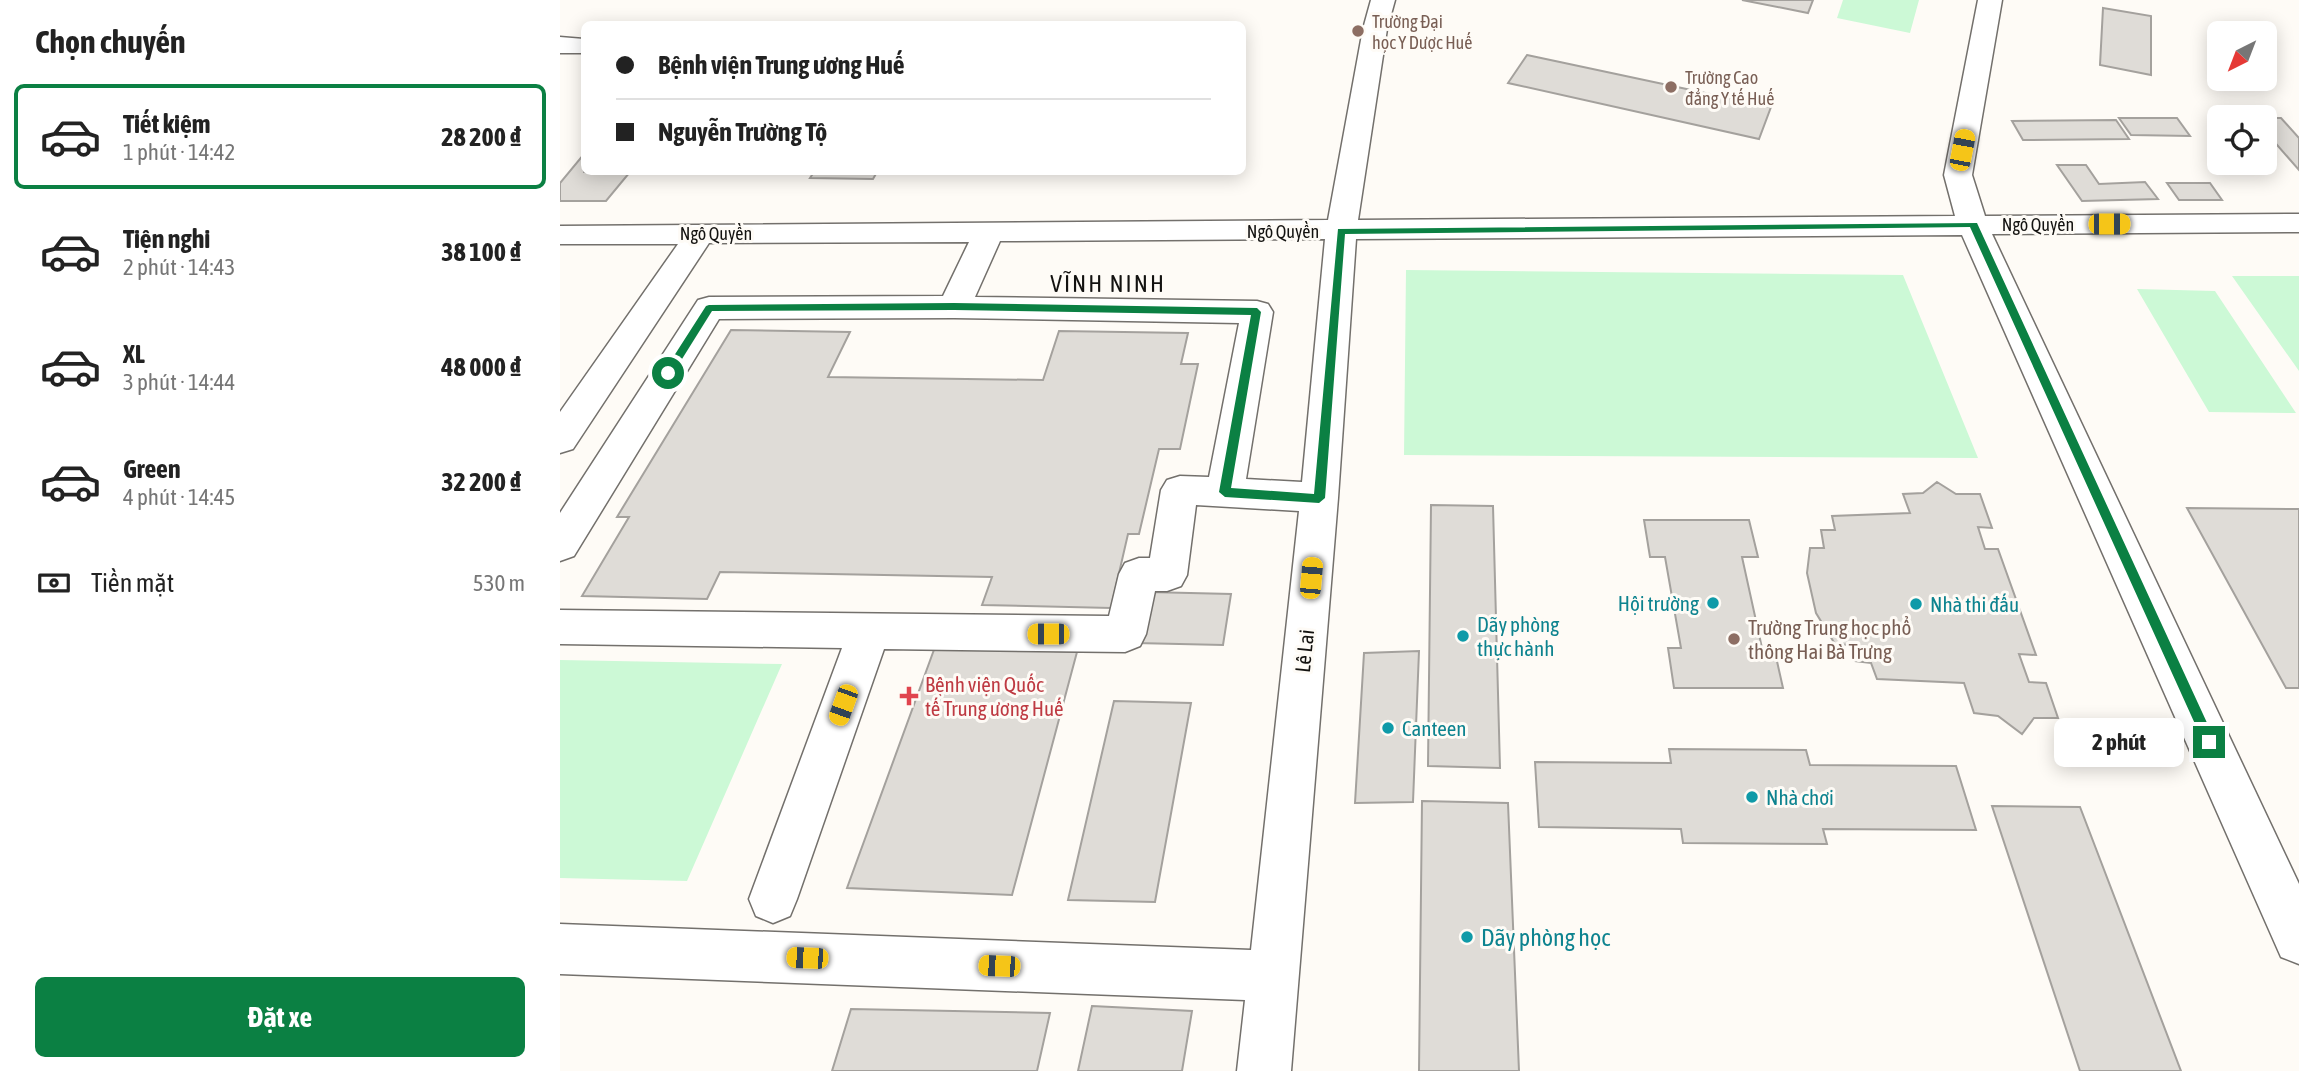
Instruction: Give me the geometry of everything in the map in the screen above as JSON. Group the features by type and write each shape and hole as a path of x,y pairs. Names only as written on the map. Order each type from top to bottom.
{"street":[{"name":"Lê Lai","path":"1264,1071 1319,498 1341,231 1375,29 1383,0"},
{"path":"1990,0 1958,175 1973,225 2299,939"},
{"path":"560,46 581,46"},
{"name":"Ngô Quyền","path":"560,235 2299,223"},
{"path":"564,429 701,233"},
{"path":"954,307 988,234"},
{"path":"560,545 709,308 954,307 1257,312 1225,492"},
{"path":"560,627 1125,634 1139,573 1167,575 1180,490 1319,498"},
{"path":"773,899 869,632"},
{"path":"560,949 1273,976"}],"green space":[{"path":"1843,0 1919,0 1910,33 1837,18"},
{"path":"1406,270 1903,275 1978,458 1404,455"},
{"path":"2232,276 2299,276 2299,371"},
{"path":"2137,289 2215,291 2296,413 2209,412"},
{"path":"560,660 782,664 687,881 560,878"}],"building":[{"path":"1742,0 1813,0 1808,13"},
{"path":"2103,8 2151,16 2151,75 2100,65"},
{"path":"1527,55 1771,107 1759,139 1508,83"},
{"path":"2119,118 2177,118 2190,136 2131,135"},
{"path":"2277,118 2281,118 2299,138 2299,170 2277,145"},
{"path":"2116,120 2129,139 2023,140 2012,121"},
{"path":"581,158 581,175 628,175 606,201 560,201 560,183"},
{"path":"2057,165 2086,165 2099,184 2145,182 2158,199 2082,201"},
{"path":"812,175 875,175 873,179 810,178"},
{"path":"2167,183 2210,183 2222,200 2179,200"},
{"path":"731,330 850,332 828,377 1043,380 1059,331 1188,333 1181,364 1198,364 1180,449 1159,449 1139,534 1128,534 1111,608 982,605 992,577 720,572 707,599 582,596 629,517 617,517"},
{"name":"Nhà thi đấu","path":"1937,482 1956,494 1980,494 1992,528 1978,527 1985,549 1998,549 2036,655 2019,654 2029,682 2046,683 2058,718 2034,718 2022,734 1998,716 1974,713 1964,683 1877,679 1871,663 1855,661 1850,645 1835,644 1816,613 1807,573 1810,548 1824,548 1821,530 1835,530 1832,516 1910,513 1903,494 1923,493"},
{"name":"Dãy phòng thực hành","path":"1431,505 1493,506 1500,768 1428,766"},
{"path":"2187,508 2299,509 2299,688 2286,688"},
{"name":"Hội trường","path":"1644,520 1749,520 1758,557 1742,557 1762,648 1774,648 1783,688 1674,688 1668,648 1681,648 1665,557 1650,557"},
{"path":"1148,592 1231,594 1223,645 1136,643"},
{"path":"935,647 1077,652 1012,895 847,888"},
{"name":"Canteen","path":"1419,651 1413,802 1355,803 1364,653"},
{"path":"1114,701 1191,703 1155,902 1068,900"},
{"name":"Nhà chơi","path":"1669,749 1806,750 1810,765 1956,766 1976,830 1823,829 1827,844 1683,843 1681,829 1539,827 1535,762 1671,763"},
{"name":"Dãy phòng học","path":"1422,801 1508,803 1519,1071 1419,1071"},
{"path":"1992,806 2080,807 2181,1071 2080,1071"},
{"path":"1092,1006 1192,1011 1182,1071 1078,1071"},
{"path":"851,1009 1050,1013 1037,1071 832,1071"}],"place":[{"name":"Trường Đại học Y Dược Huế","path":"1358,31"},
{"name":"Trường Cao đẳng Y tế Huế","path":"1671,87"},
{"name":"Hội trường","path":"1713,603"},
{"name":"Nhà thi đấu","path":"1916,604"},
{"name":"Dãy phòng thực hành","path":"1463,636"},
{"name":"Trường Trung học phổ thông Hai Bà Trưng","path":"1734,639"},
{"name":"Bệnh viện Quốc tế Trung ương Huế","path":"909,696"},
{"name":"Canteen","path":"1388,728"},
{"name":"Nhà chơi","path":"1752,797"},
{"name":"Dãy phòng học","path":"1467,937"}],"district":[{"name":"VĨNH NINH","path":"1108,283"}],"route":[{"path":"668,373 709,308 954,307 1257,312 1225,492 1319,498 1341,231 1973,225 2209,742"}]}
